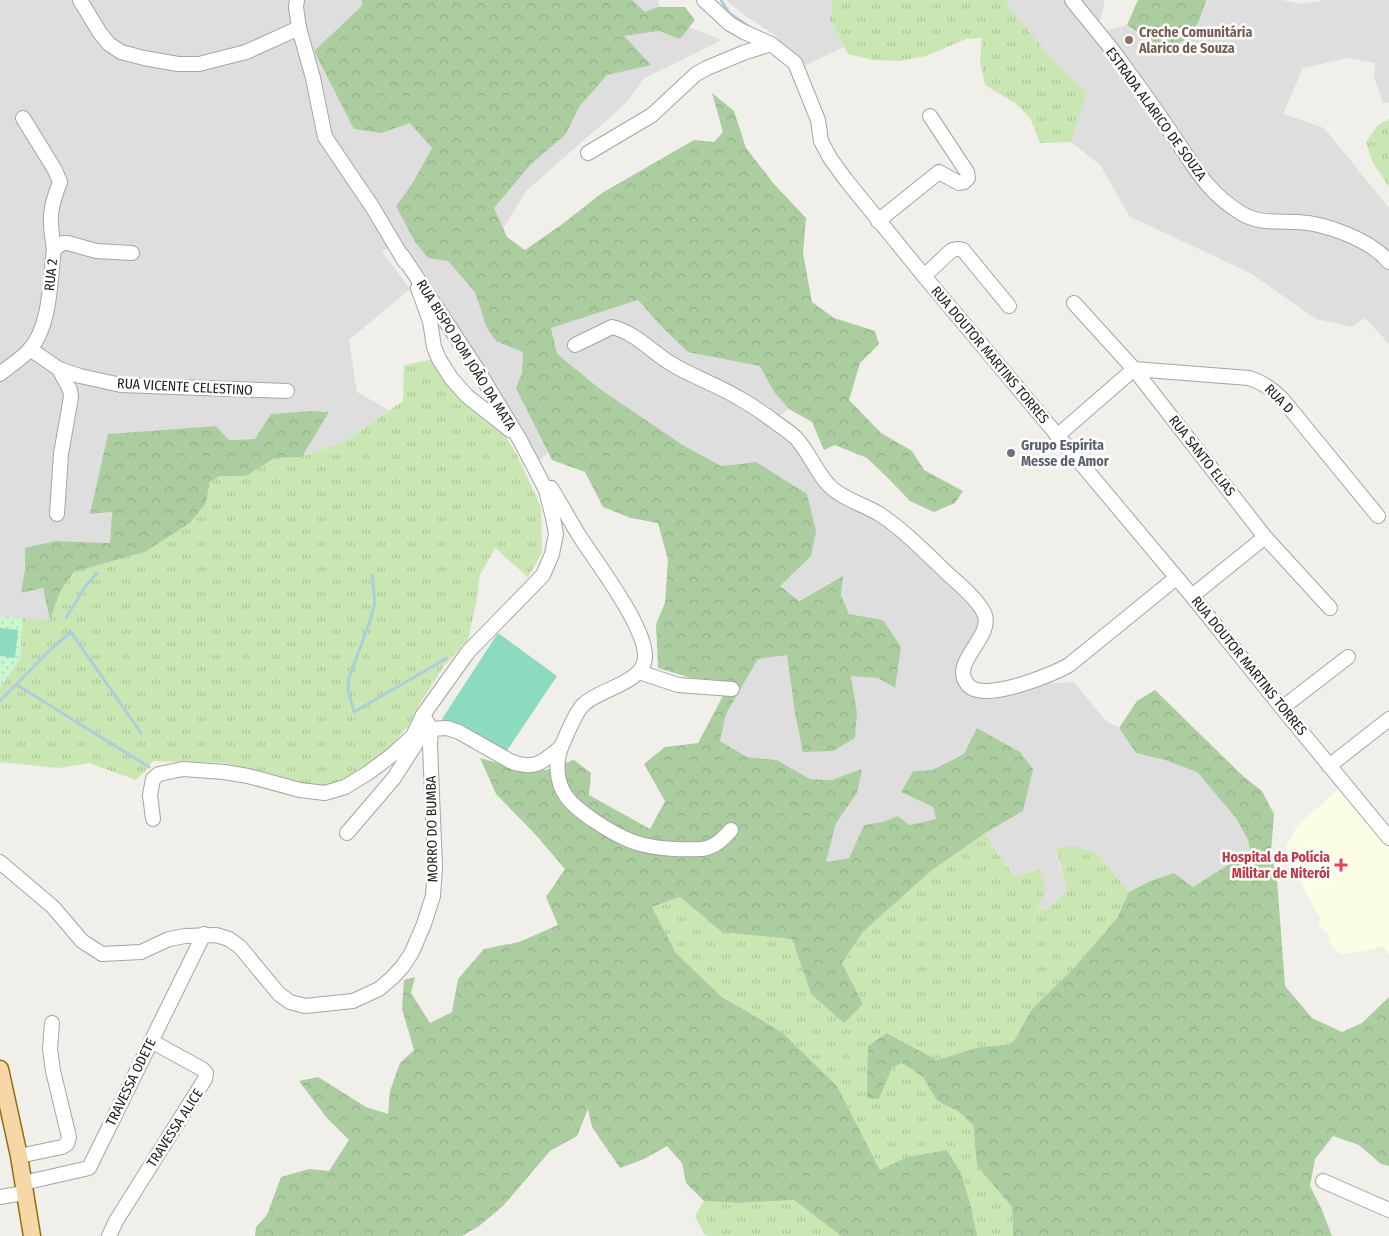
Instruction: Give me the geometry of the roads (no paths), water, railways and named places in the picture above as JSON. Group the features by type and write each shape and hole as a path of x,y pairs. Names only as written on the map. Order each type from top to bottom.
{"main road":[{"path":"0,1069 19,1156 32,1236"}],"street":[{"path":"80,0 100,33 109,44 121,52 178,64 199,64 246,52 298,28"},
{"name":"RUA BISPO DOM JOÃO DA MATA","path":"297,0 298,28 313,78 325,137 427,290 520,440"},
{"name":"RUA DOUTOR MARTINS TORRES","path":"704,0 730,24 771,44 795,63 818,120 819,135 830,158 878,221 1192,596 1389,838"},
{"name":"ESTRADA ALARICO DE SOUZA","path":"1072,0 1124,65 1200,177 1225,202 1244,215 1259,221 1298,222 1322,226 1371,245 1389,262"},
{"path":"588,153 652,114 696,74 743,53 771,44"},
{"path":"878,221 939,172 959,183 964,182 968,178 967,172 930,116"},
{"path":"23,118 56,170 60,182 51,206 50,228 54,248"},
{"name":"RUA 2","path":"30,349 45,317 50,295 54,248 62,243 68,243 96,251 132,253"},
{"path":"924,276 952,250 957,248 963,250 1009,306"},
{"name":"RUA BISPO DOM JOÃO DA MATA","path":"402,255 418,288 430,321 434,348 443,366 467,396 504,424 520,440"},
{"name":"RUA SANTO ELIAS","path":"1074,303 1134,369 1265,537 1330,608"},
{"path":"575,345 612,327 624,330 672,364 750,404 795,437 836,492 880,514 902,531 976,601 987,619 986,627 972,649 963,669 968,685 975,690 999,689 1043,677 1069,665 1176,578"},
{"path":"0,374 30,349"},
{"name":"RUA VICENTE CELESTINO","path":"30,349 59,369 80,376 121,385 288,391"},
{"path":"57,514 61,454 71,397 70,390 59,369"},
{"path":"1057,436 1134,369"},
{"name":"RUA D","path":"1134,369 1249,378 1271,388 1378,516"},
{"path":"347,832 394,778 468,652 543,575 552,554 556,534 546,490 520,440"},
{"path":"546,490 551,488 579,536 629,612 645,654 644,663 638,672 615,688 598,694 579,710 561,747 558,758 561,788 567,798 593,819 614,833 648,846 692,850 710,848 722,840 731,830"},
{"path":"1192,596 1265,537"},
{"path":"1282,708 1348,657"},
{"path":"638,672 678,685 732,689"},
{"path":"1329,766 1389,719"},
{"path":"154,819 150,794 153,779 159,774 183,769 224,772 248,776 300,790 325,793 344,787 368,773 392,756 427,723"},
{"path":"427,723 459,732 510,761 524,765 530,766 542,763 561,747"},
{"name":"MORRO DO BUMBA","path":"0,862 52,908 82,941 102,954 141,952 168,939 204,934 216,935 229,938 240,947 279,994 290,1002 305,1006 354,1000 379,989 403,966 412,952 424,924 433,896 435,867 430,746 427,723"},
{"name":"TRAVESSA ODETE","path":"23,1188 89,1168 204,934"},
{"path":"19,1156 62,1147 67,1144 69,1137 53,1072 50,1049 52,1024"},
{"name":"TRAVESSA ALICE","path":"109,1236 116,1221 205,1079 206,1073 202,1069 152,1041"},
{"path":"1323,1181 1389,1210"},
{"path":"0,1196 23,1188"}],"waterway":[{"path":"721,0 729,13 751,28"},
{"path":"66,618 85,587 97,573"},
{"path":"372,575 375,602 349,678 348,690 354,712 447,658"},
{"path":"0,701 51,649 71,632 141,733"},
{"path":"17,685 149,767"}],"place":[{"name":"Creche Comunitária Alarico de Souza","path":"1129,40"},
{"name":"Grupo Espírita Messe de Amor","path":"1011,453"},
{"name":"Hospital da Polícia Militar de Niterói","path":"1341,865"}]}
